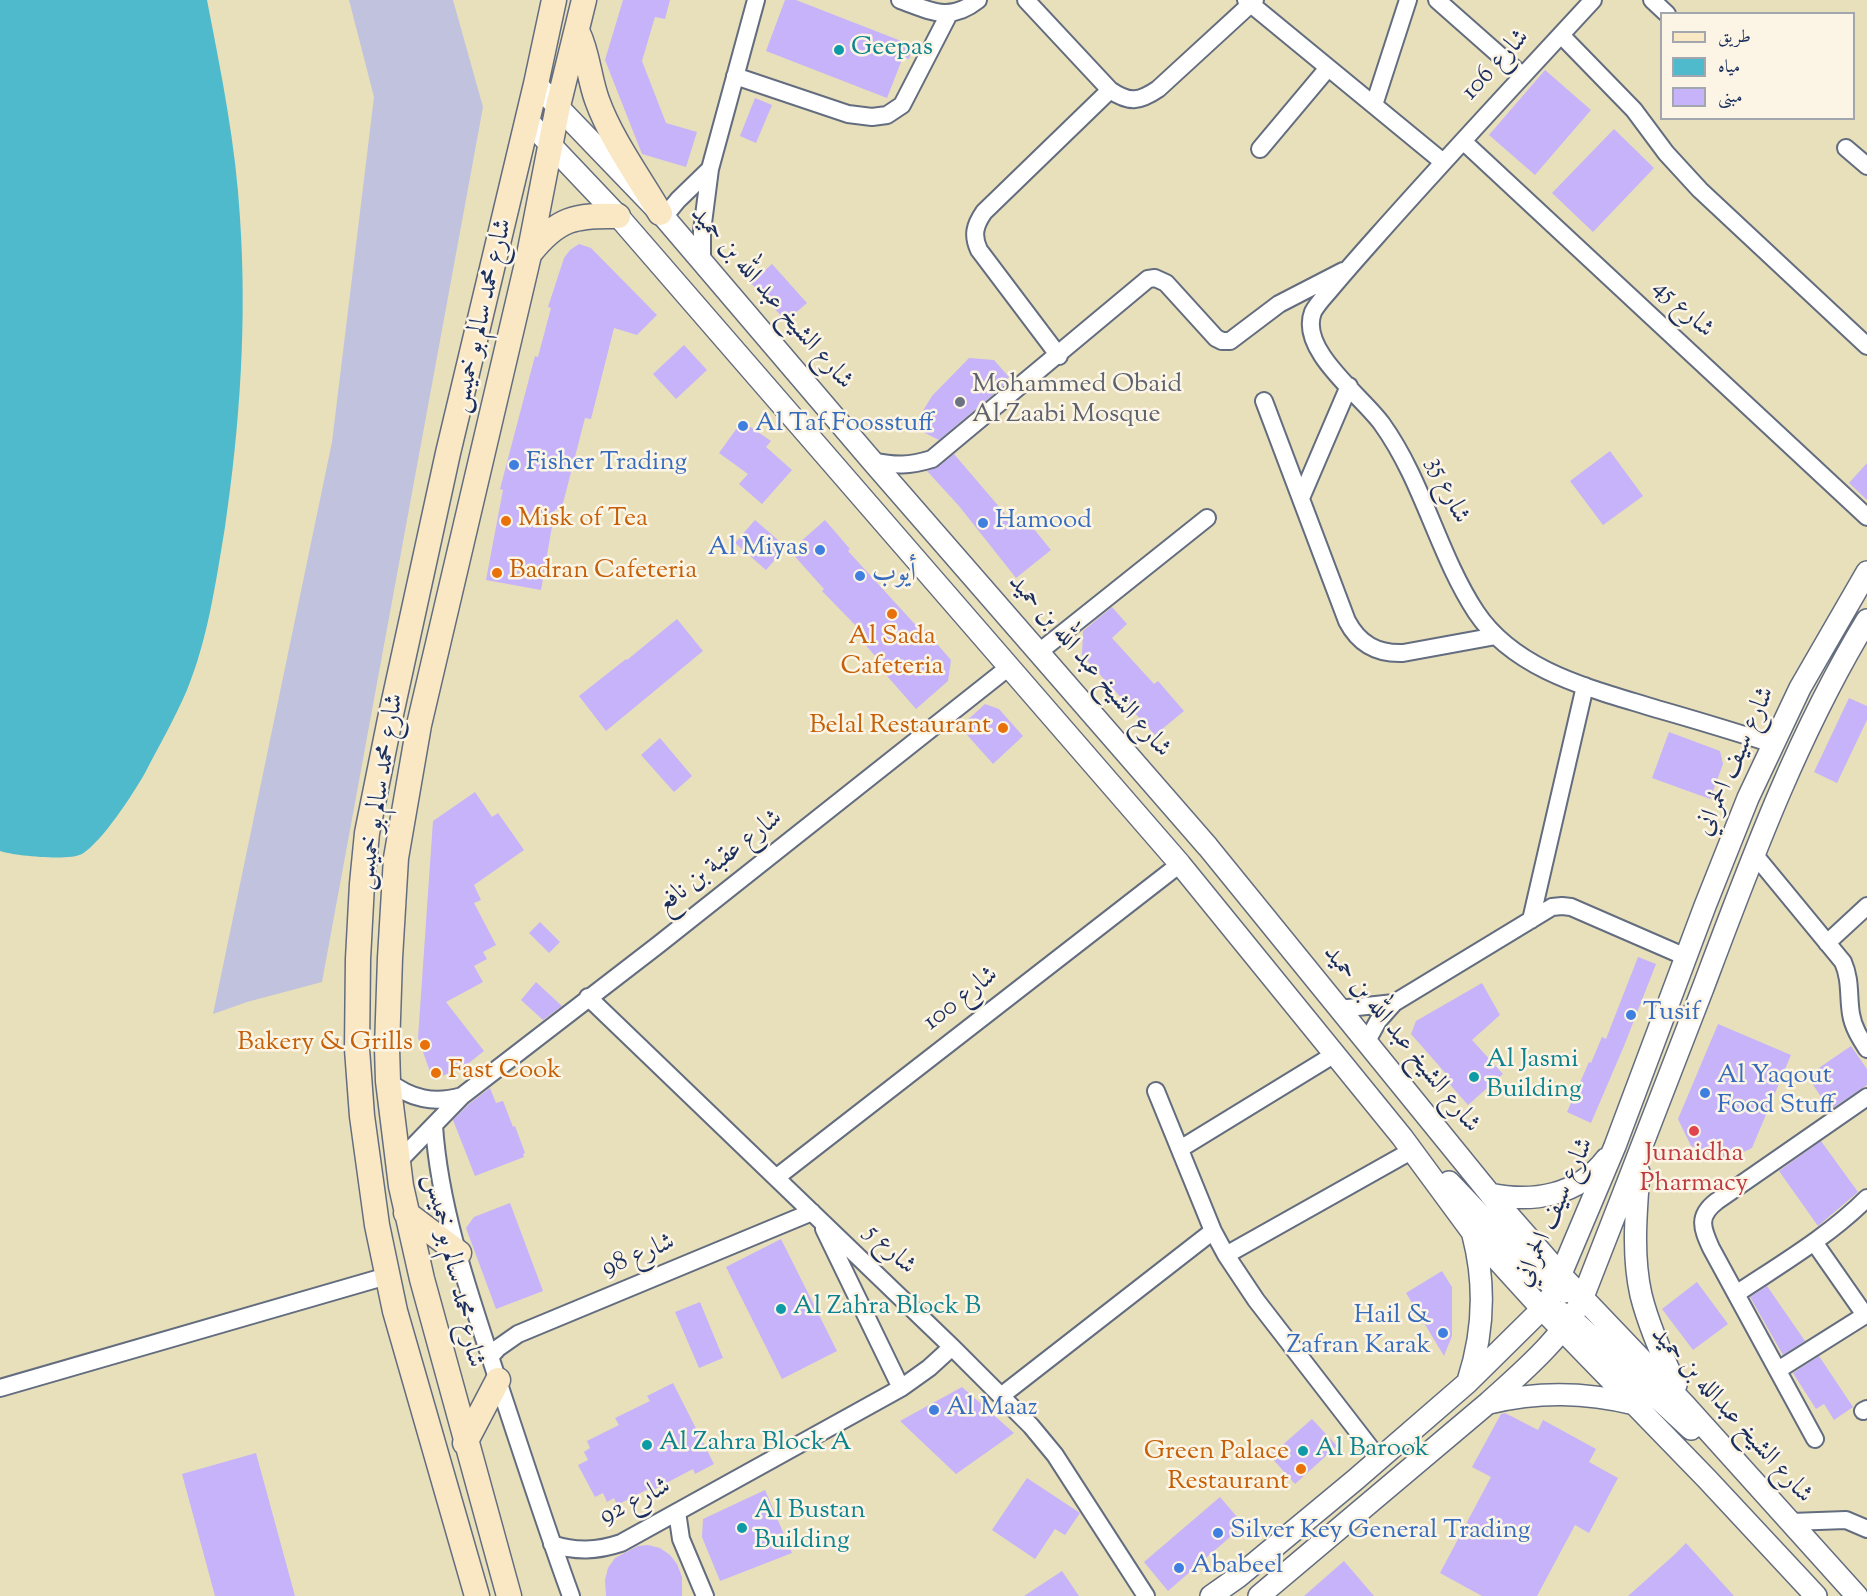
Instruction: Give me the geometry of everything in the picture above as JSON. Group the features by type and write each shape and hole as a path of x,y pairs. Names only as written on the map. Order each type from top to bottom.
{"main road":[{"name":"شارع محمد سالم بو خميس","path":"477,1596 387,1276 365,1148 357,1049 358,959 364,857 390,719 448,453 554,0"},
{"name":"شارع محمد سالم بو خميس","path":"509,1596 465,1443 406,1213 397,1163 388,1081 387,1048 393,905 400,830 419,725 529,255 558,106 578,33 584,0"},
{"path":"578,33 585,49 596,98 607,122 662,215"},
{"path":"529,255 555,226 568,220 618,216"},
{"path":"406,1213 459,1253"},
{"path":"465,1443 494,1368"}],"street":[{"path":"702,261 702,231 710,170 756,0"},
{"path":"900,0 933,12 949,14 966,10 978,0"},
{"path":"1026,0 1110,90 1122,98 1137,100 1158,89 1250,1 1443,162"},
{"path":"1374,105 1408,0"},
{"path":"1437,0 1523,76"},
{"name":"شارع 106","path":"1463,141 1593,0"},
{"path":"1652,0 1665,12"},
{"path":"735,76 848,114 872,117 887,115 902,105 949,14"},
{"path":"1561,35 1634,110 1666,153 1700,190 1867,346"},
{"path":"1260,149 1328,68"},
{"path":"536,84 558,106"},
{"path":"1059,356 979,250 975,240 975,230 984,212 1110,90"},
{"name":"شارع الشيخ عبد الله بن حميد","path":"558,106 662,215 872,461 1208,847 1559,1282"},
{"path":"527,120 618,216 1180,864 1407,1144 1472,1232 1542,1309 1567,1324 1690,1428 1725,1450"},
{"name":"شارع 35","path":"1463,141 1348,268 1313,312 1311,330 1315,344 1325,359 1371,410 1393,441 1462,586 1477,613 1496,636 1520,655 1585,686 1773,744"},
{"name":"شارع 45","path":"1463,141 1867,517"},
{"path":"1846,148 1867,166"},
{"path":"662,215 710,170"},
{"path":"872,461 893,465 913,465 932,459 1059,356 1149,279 1155,278 1166,283 1222,342 1230,341 1279,304 1348,268"},
{"path":"1301,498 1349,386"},
{"path":"1264,401 1353,633 1375,650 1396,653 1496,636"},
{"path":"1039,652 1207,518"},
{"name":"شارع سيف الحمراني","path":"1211,1596 1271,1550 1467,1383 1542,1309 1559,1282 1615,1146 1725,853 1773,744 1815,658 1867,572"},
{"name":"شارع سيف الحمراني","path":"1259,1596 1488,1403 1567,1324 1583,1297 1754,854 1824,699 1867,620"},
{"name":"شارع عقبة بن نافع","path":"397,1163 462,1096 1009,667"},
{"path":"1531,920 1585,686"},
{"path":"1754,854 1843,962 1850,983 1851,1017 1867,1049"},
{"name":"شارع 100","path":"777,1177 1180,864"},
{"path":"1827,942 1867,906"},
{"path":"1366,1043 1378,1021 1394,1003 1552,907 1571,907 1686,957"},
{"name":"شارع 5","path":"588,997 777,1177 1001,1396 1055,1455 1146,1596"},
{"path":"1339,1010 1394,1003"},
{"path":"1180,1149 1335,1054"},
{"path":"388,1081 398,1089 423,1099 436,1101 462,1096"},
{"path":"1156,1091 1213,1231 1226,1255 1256,1300 1379,1459"},
{"path":"1815,1439 1711,1248 1703,1227 1703,1217 1708,1207 1867,1096"},
{"path":"434,1126 442,1193 459,1253 494,1368 571,1596"},
{"path":"1226,1255 1407,1144"},
{"path":"1407,1144 1442,1174 1485,1220 1559,1282"},
{"path":"1490,1194 1509,1198 1529,1198 1548,1196 1568,1189 1587,1178 1615,1146"},
{"path":"1640,1153 1635,1239 1641,1294 1656,1342 1685,1405"},
{"path":"1736,1294 1814,1242 1844,1220 1867,1199"},
{"path":"816,1216 901,1388"},
{"name":"شارع 98","path":"494,1368 498,1348 518,1334 816,1216"},
{"path":"1001,1396 1213,1231"},
{"path":"1467,1383 1475,1358 1483,1307 1481,1273 1472,1232"},
{"path":"1778,1370 1866,1314 1814,1242"},
{"path":"0,1388 387,1276"},
{"name":"شارع الشيخ عبدالله بن حميد","path":"1559,1282 1583,1297 1685,1405 1857,1596"},
{"path":"1567,1324 1635,1404 1816,1596"},
{"name":"شارع 92","path":"552,1544 579,1550 608,1548 621,1543 901,1388 929,1368 952,1347"},
{"path":"1488,1403 1554,1393 1581,1394 1635,1404"},
{"path":"677,1512 681,1539 705,1596"},
{"path":"1791,1522 1846,1520 1867,1529"}],"shaded area":[{"path":"349,0 453,0 483,107 322,982 247,1002 213,1014 332,442 374,97"}],"water":[{"path":"0,0 207,0 227,109 238,191 243,295 241,373 235,450 215,589 201,651 187,690 140,782 99,839 82,854 66,857 29,856 0,851"}],"building":[{"path":"623,0 670,0 665,19 655,17 642,61 666,123 697,132 686,167 642,154 605,60"},
{"name":"Geepas","path":"785,0 796,0 914,46 909,59 903,57 887,98 766,51"},
{"path":"1545,70 1591,110 1535,175 1489,135"},
{"path":"755,98 772,105 756,143 740,136"},
{"path":"1614,129 1654,168 1593,232 1552,193"},
{"path":"579,244 591,248 657,315 637,335 614,328 591,419 585,418 561,511 555,509 541,590 486,580 503,490 500,489 535,356 538,357 551,308 548,307 564,258"},
{"path":"772,264 807,303 786,321 751,283"},
{"path":"684,345 707,370 676,399 653,374"},
{"name":"Mohammed Obaid Al Zaabi Mosque","path":"969,358 994,360 1009,377 1002,387 939,440 913,427 932,396"},
{"path":"742,421 771,441 766,447 792,470 762,504 739,484 748,474 719,453"},
{"path":"1610,451 1643,496 1603,525 1570,481"},
{"path":"954,454 1019,530 1029,523 1051,550 1016,578 959,506 927,471 938,467"},
{"path":"1867,463 1867,500 1849,483"},
{"path":"755,520 786,547 766,570 735,543"},
{"path":"825,520 850,549 848,551 922,632 925,630 951,660 948,681 916,709 881,669 884,666 854,632 858,628 822,591 824,589 790,551"},
{"path":"1112,607 1127,624 1112,638 1154,684 1158,681 1184,711 1155,735 1082,655 1083,631"},
{"path":"677,619 703,651 606,731 579,696"},
{"path":"1849,698 1867,706 1867,720 1837,783 1814,772"},
{"path":"985,704 999,709 1023,736 993,764 960,727"},
{"path":"1669,732 1720,751 1723,764 1710,799 1652,778"},
{"path":"660,738 692,776 674,792 641,755"},
{"path":"475,792 492,817 498,813 524,850 474,885 481,900 474,903 496,945 483,952 487,959 474,966 483,982 446,1002 484,1051 465,1066 433,1080 418,1038 433,821"},
{"path":"540,922 560,942 549,953 529,933"},
{"path":"1638,957 1656,964 1591,1123 1567,1112 1602,1037 1606,1039"},
{"path":"536,982 562,1006 543,1020 521,1000"},
{"path":"1482,983 1500,1015 1472,1040 1503,1074 1468,1105 1445,1079 1448,1076 1411,1034 1416,1021"},
{"path":"1718,1024 1791,1055 1752,1148 1727,1160 1691,1146 1678,1119"},
{"path":"1851,1046 1867,1069 1867,1085 1830,1110 1807,1076"},
{"path":"490,1088 496,1103 503,1101 525,1153 524,1157 475,1176 453,1120"},
{"path":"1821,1141 1858,1192 1818,1226 1779,1171"},
{"path":"510,1203 543,1291 496,1309 466,1228 474,1217"},
{"name":"Al Zahra Block B","path":"781,1239 837,1351 782,1379 726,1267"},
{"path":"1442,1271 1452,1287 1452,1336 1444,1356 1406,1293"},
{"path":"1697,1282 1728,1324 1693,1350 1662,1309"},
{"path":"1767,1286 1805,1341 1783,1355 1750,1297"},
{"path":"700,1302 723,1358 699,1368 675,1312"},
{"path":"1819,1356 1853,1407 1834,1420 1824,1404 1816,1409 1793,1373"},
{"name":"Al Zahra Block A","path":"673,1383 714,1464 695,1474 693,1469 653,1490 652,1487 617,1505 614,1498 607,1502 603,1493 595,1497 578,1465 588,1460 584,1452 590,1448 587,1441 619,1425 615,1418 650,1401 647,1396"},
{"path":"962,1387 1014,1433 956,1474 900,1421"},
{"path":"1505,1413 1538,1430 1543,1420 1596,1449 1589,1462 1618,1478 1589,1533 1575,1525 1537,1596 1482,1596 1440,1573 1491,1477 1472,1467 1501,1414"},
{"name":"Al Barook","path":"1312,1419 1337,1446 1295,1484 1270,1456"},
{"path":"256,1453 295,1596 215,1596 182,1474"},
{"path":"1027,1478 1080,1513 1065,1535 1055,1529 1035,1559 992,1530"},
{"name":"Al Bustan Building","path":"765,1490 792,1553 720,1581 702,1537 703,1519"},
{"path":"1220,1497 1244,1525 1168,1591 1144,1562"},
{"path":"1686,1543 1734,1596 1628,1596 1673,1556"},
{"path":"648,1545 660,1548 677,1564 682,1577 682,1596 606,1596 605,1580 608,1568 615,1558 638,1546"},
{"path":"1344,1561 1374,1596 1304,1596"},
{"path":"1062,1571 1079,1596 1024,1596"}],"place":[{"name":"Geepas","path":"839,50"},
{"name":"Mohammed Obaid Al Zaabi Mosque","path":"960,402"},
{"name":"Al Taf Foosstuff","path":"743,426"},
{"name":"Fisher Trading","path":"514,465"},
{"name":"Misk of Tea","path":"506,521"},
{"name":"Hamood","path":"983,523"},
{"name":"Al Miyas","path":"820,550"},
{"name":"Badran Cafeteria","path":"497,573"},
{"name":"أيوب","path":"860,576"},
{"name":"Al Sada Cafeteria","path":"892,614"},
{"name":"Belal Restaurant","path":"1003,728"},
{"name":"Tusif","path":"1631,1015"},
{"name":"Bakery & Grills","path":"425,1045"},
{"name":"Fast Cook","path":"436,1073"},
{"name":"Al Jasmi Building","path":"1474,1077"},
{"name":"Al Yaqout Food Stuff","path":"1705,1093"},
{"name":"Junaidha Pharmacy","path":"1694,1131"},
{"name":"Al Zahra Block B","path":"781,1309"},
{"name":"Hail & Zafran Karak","path":"1443,1333"},
{"name":"Al Maaz","path":"934,1410"},
{"name":"Al Zahra Block A","path":"647,1445"},
{"name":"Al Barook","path":"1303,1451"},
{"name":"Green Palace Restaurant","path":"1301,1469"},
{"name":"Al Bustan Building","path":"742,1528"},
{"name":"Silver Key General Trading","path":"1218,1533"},
{"name":"Ababeel","path":"1179,1568"}]}
